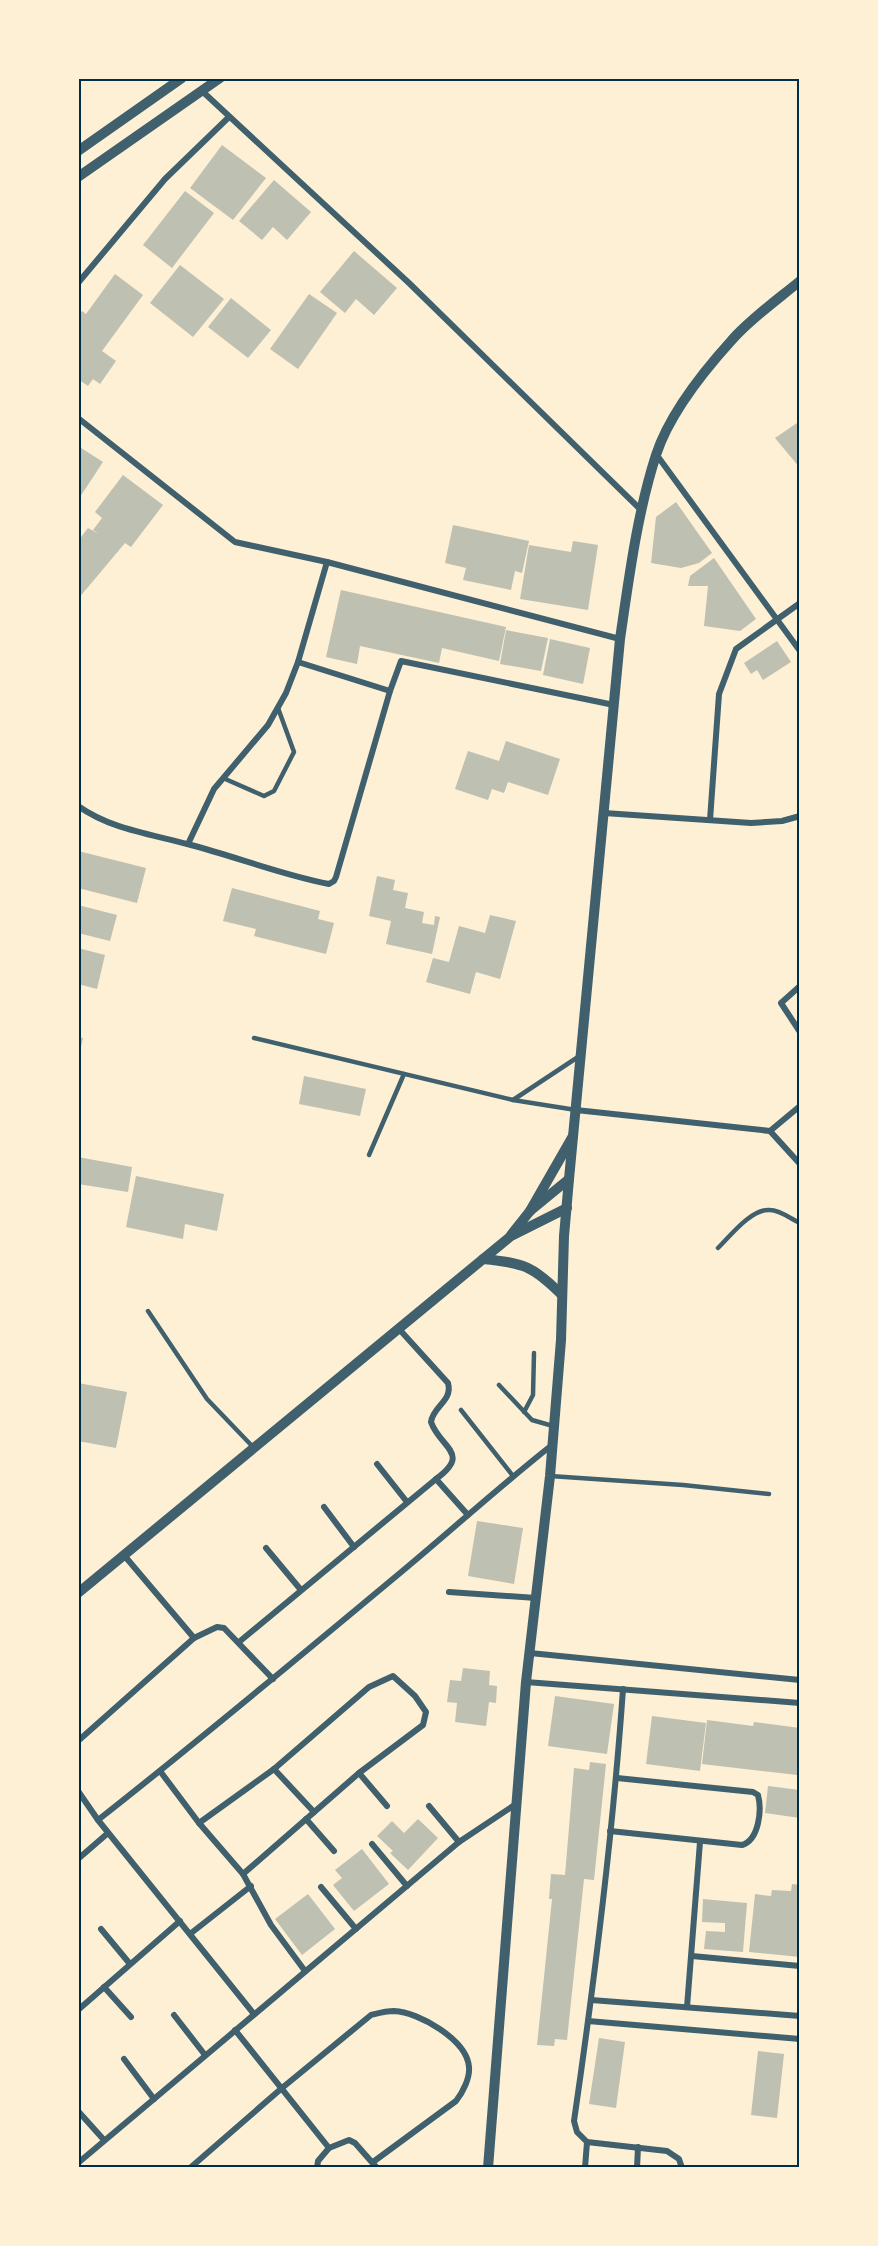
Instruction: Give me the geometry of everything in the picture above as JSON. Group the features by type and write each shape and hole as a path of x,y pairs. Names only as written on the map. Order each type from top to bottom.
{"street":[{"path":"78,151 182,78"},
{"path":"78,177 219,78"},
{"path":"202,91 409,283 642,511"},
{"path":"78,283 165,179 229,117"},
{"path":"488,2168 526,1682 550,1476 561,1340 569,1179 620,639 642,511 656,454 669,424 700,378 732,339 800,281"},
{"path":"78,418 235,542 327,561 620,639"},
{"path":"656,454 800,651"},
{"path":"188,844 214,789 268,725 278,708 298,662 327,561"},
{"path":"710,820 719,694 736,649 800,603"},
{"path":"78,806 90,815 108,823 141,834 188,844 326,884 334,881 399,662 405,661 614,705"},
{"path":"298,662 390,691"},
{"path":"604,813 751,823 782,821 800,816"},
{"path":"800,987 781,1003 800,1032"},
{"path":"770,1131 800,1106"},
{"path":"576,1110 770,1131 800,1164"},
{"path":"511,1236 530,1211 574,1134"},
{"path":"530,1211 569,1179"},
{"path":"78,1593 511,1236 567,1208"},
{"path":"483,1259 506,1261 534,1270 562,1294"},
{"path":"239,1642 448,1470 453,1460 451,1451 431,1422 433,1415 448,1397 450,1390 448,1383 399,1329"},
{"path":"98,1820 273,1679 552,1445"},
{"path":"377,1464 407,1502"},
{"path":"436,1479 468,1515"},
{"path":"324,1507 354,1547"},
{"path":"266,1548 301,1590"},
{"path":"123,1554 194,1638"},
{"path":"449,1592 536,1598"},
{"path":"78,1741 194,1638 208,1630 220,1627 239,1642 273,1679"},
{"path":"530,1653 800,1680"},
{"path":"199,1822 274,1770 369,1687 393,1676 415,1696 426,1712 423,1725 359,1773 243,1874"},
{"path":"526,1682 800,1703"},
{"path":"623,1689 617,1778 591,2000 574,2121 577,2132 587,2142 638,2146 674,2154 682,2162 682,2168"},
{"path":"274,1770 314,1812"},
{"path":"160,1771 243,1874 271,1924 305,1971"},
{"path":"359,1773 387,1806"},
{"path":"610,1832 742,1845 753,1839 756,1833 760,1802 758,1795 753,1792 617,1778"},
{"path":"78,1791 108,1833 254,2014"},
{"path":"78,2163 459,1842 517,1803"},
{"path":"429,1806 459,1842"},
{"path":"306,1819 334,1851"},
{"path":"78,1859 108,1833"},
{"path":"687,2007 700,1842"},
{"path":"372,1844 407,1886"},
{"path":"190,1934 251,1886"},
{"path":"321,1887 356,1929"},
{"path":"78,2009 180,1921"},
{"path":"101,1929 130,1964"},
{"path":"692,1956 800,1966"},
{"path":"104,1987 131,2017"},
{"path":"591,2000 800,2016"},
{"path":"189,2168 371,2015 395,2011 411,2014 439,2029 458,2043 468,2059 470,2068 460,2096 375,2165 355,2143 349,2140 329,2148 318,2161 317,2168"},
{"path":"174,2015 206,2055"},
{"path":"588,2021 800,2038"},
{"path":"235,2030 329,2148"},
{"path":"124,2059 154,2098"},
{"path":"78,2111 104,2140"},
{"path":"585,2168 587,2142"},
{"path":"637,2168 638,2146"}],"lane":[{"path":"223,778 264,796 273,791 294,752 278,708"},
{"path":"255,1038 513,1100 576,1110"},
{"path":"513,1100 581,1056"},
{"path":"369,1155 404,1074"},
{"path":"718,1248 761,1210 775,1211 800,1223"},
{"path":"148,1311 207,1399 254,1448"},
{"path":"524,1412 533,1395 534,1353"},
{"path":"500,1385 532,1420 553,1426"},
{"path":"461,1410 513,1476"},
{"path":"550,1476 683,1485 769,1494"}],"building":[{"path":"222,145 266,178 233,220 190,188"},
{"path":"274,180 311,212 287,240 273,227 262,240 239,221"},
{"path":"185,191 214,213 172,268 143,245"},
{"path":"354,251 397,288 374,315 356,299 345,313 320,292"},
{"path":"180,265 224,299 193,337 150,303"},
{"path":"115,274 143,295 102,351 116,361 100,384 93,379 88,386 78,379 78,316 82,311 86,314"},
{"path":"309,294 337,313 298,369 270,349"},
{"path":"231,298 271,330 248,358 208,327"},
{"path":"800,421 800,468 775,438"},
{"path":"78,446 103,462 78,500"},
{"path":"123,475 163,505 131,547 125,543 78,599 78,541 88,528 99,534 93,530 102,518 95,512"},
{"path":"676,502 712,553 699,563 681,568 651,563 656,517"},
{"path":"453,525 529,541 522,573 515,571 511,590 463,580 466,568 445,563"},
{"path":"573,541 598,545 588,610 520,599 529,545 571,552"},
{"path":"714,558 756,619 740,631 704,626 708,586 688,586 690,576"},
{"path":"341,590 506,627 499,661 442,648 439,663 360,646 357,664 326,657"},
{"path":"506,630 548,638 541,671 500,664"},
{"path":"550,639 590,648 583,684 543,675"},
{"path":"777,641 791,662 763,680 757,670 751,674 744,663"},
{"path":"506,741 560,759 548,795 508,782 504,793 492,789 488,800 455,789 468,751 499,761"},
{"path":"78,851 146,868 137,903 78,888"},
{"path":"377,876 395,880 393,890 408,893 405,908 424,912 422,923 434,925 435,916 440,917 432,954 386,944 391,921 369,916"},
{"path":"232,888 320,911 318,919 334,923 326,954 254,936 256,929 223,921"},
{"path":"78,905 117,915 110,941 78,933"},
{"path":"490,915 516,921 500,979 476,972 470,994 426,982 433,958 449,962 459,926 485,933"},
{"path":"78,948 105,955 97,989 78,984"},
{"path":"78,1037 83,1038 79,1056 78,1056"},
{"path":"304,1076 366,1089 360,1116 299,1104"},
{"path":"78,1157 132,1167 128,1192 78,1184"},
{"path":"136,1176 224,1194 217,1231 185,1224 183,1239 126,1227"},
{"path":"78,1383 127,1392 116,1448 78,1441"},
{"path":"477,1521 523,1528 514,1584 468,1576"},
{"path":"463,1668 490,1671 489,1685 497,1686 496,1703 489,1702 486,1726 455,1722 457,1703 447,1702 450,1680 461,1681"},
{"path":"555,1696 614,1704 607,1754 548,1746"},
{"path":"652,1716 706,1723 700,1771 646,1764"},
{"path":"707,1720 753,1726 754,1722 800,1728 797,1775 702,1764"},
{"path":"590,1762 606,1764 594,1880 584,1879 567,2040 555,2039 554,2046 537,2045 552,1899 549,1899 551,1874 565,1875 574,1768 589,1770"},
{"path":"768,1786 800,1790 800,1818 765,1813"},
{"path":"418,1819 438,1838 408,1870 390,1853 393,1851 377,1836 392,1821 404,1833"},
{"path":"362,1849 389,1884 354,1911 333,1885 342,1878 335,1870"},
{"path":"792,1884 800,1885 800,1957 749,1952 755,1894 771,1896 772,1890 791,1891"},
{"path":"308,1894 335,1929 302,1955 275,1919"},
{"path":"703,1899 747,1903 743,1952 704,1949 706,1931 725,1932 725,1923 702,1922"},
{"path":"599,2038 625,2042 616,2108 589,2104"},
{"path":"758,2051 784,2054 777,2118 751,2115"}]}
